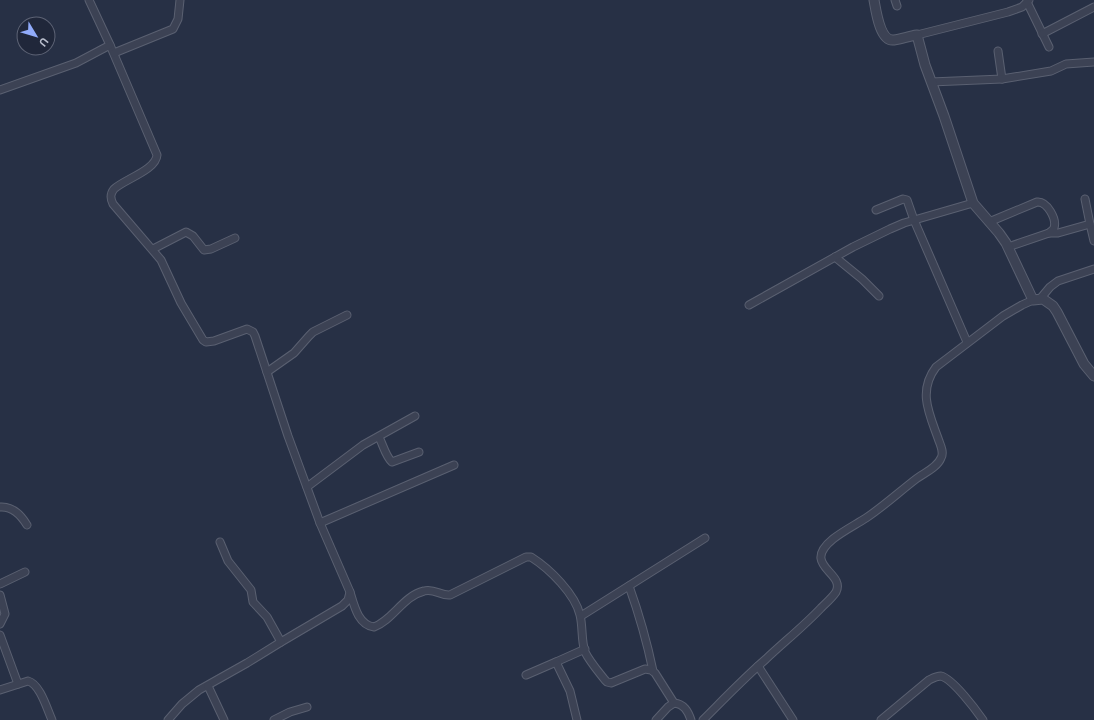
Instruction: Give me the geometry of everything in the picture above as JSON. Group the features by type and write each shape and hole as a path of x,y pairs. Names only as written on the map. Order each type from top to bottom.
{"street":[{"path":"89,0 114,53 157,155 151,166 118,186 111,193 110,196 113,204 164,264 181,303 203,340 210,342 244,329 250,330 257,339 284,426 320,524 350,592 357,612 362,620 368,625 374,627 380,624 409,598 420,592 432,590 443,594 450,594 529,556 539,563 565,587 574,601 581,616 582,641 584,649 590,660 605,680 609,683 645,669 653,671"},
{"path":"114,53 174,28 178,20 180,0"},
{"path":"874,0 884,36 888,39 896,40 1008,12 1022,7 1028,1 1049,47"},
{"path":"1042,34 1094,7"},
{"path":"917,35 925,65 946,121 973,203 999,233 1037,300"},
{"path":"0,90 76,63 110,45"},
{"path":"998,51 1002,79"},
{"path":"932,82 1002,79 1051,71 1066,64 1094,62"},
{"path":"876,210 905,199 908,202 914,220 967,342"},
{"path":"1085,199 1094,241"},
{"path":"989,222 1033,203 1041,202 1046,205 1051,212 1054,227 1049,233"},
{"path":"749,305 870,238 914,220 973,203"},
{"path":"1008,247 1049,233 1058,233 1090,224"},
{"path":"153,250 186,232 193,236 204,250 211,249 235,238"},
{"path":"835,257 862,279 879,296"},
{"path":"703,720 758,666 807,622 836,592 836,580 822,564 821,560 822,551 828,543 876,511 941,459 942,452 928,410 926,391 929,378 936,367 1003,316 1022,305 1037,300 1058,280 1094,269"},
{"path":"1037,300 1048,302 1057,312 1084,364 1094,376"},
{"path":"267,372 294,353 313,332 347,315"},
{"path":"307,487 357,450 415,416"},
{"path":"379,437 390,461 392,462 419,452"},
{"path":"320,524 454,465"},
{"path":"0,507 6,506 12,509 23,518 27,525"},
{"path":"581,616 705,538"},
{"path":"220,542 228,561 251,590 254,602 267,617 280,642"},
{"path":"0,584 25,572"},
{"path":"629,586 649,650 653,671 674,703"},
{"path":"168,720 193,694 342,606 348,600 350,592"},
{"path":"0,595 5,614 0,624"},
{"path":"0,636 18,684"},
{"path":"526,675 584,649"},
{"path":"556,662 570,692 577,720"},
{"path":"758,666 794,720"},
{"path":"881,720 929,680 937,676 943,677 950,681 975,708 983,720"},
{"path":"0,690 28,681 34,683 52,720"},
{"path":"208,686 224,720"},
{"path":"656,720 668,707 674,703 681,704 691,720"},
{"path":"274,720 290,712 307,707"}]}
